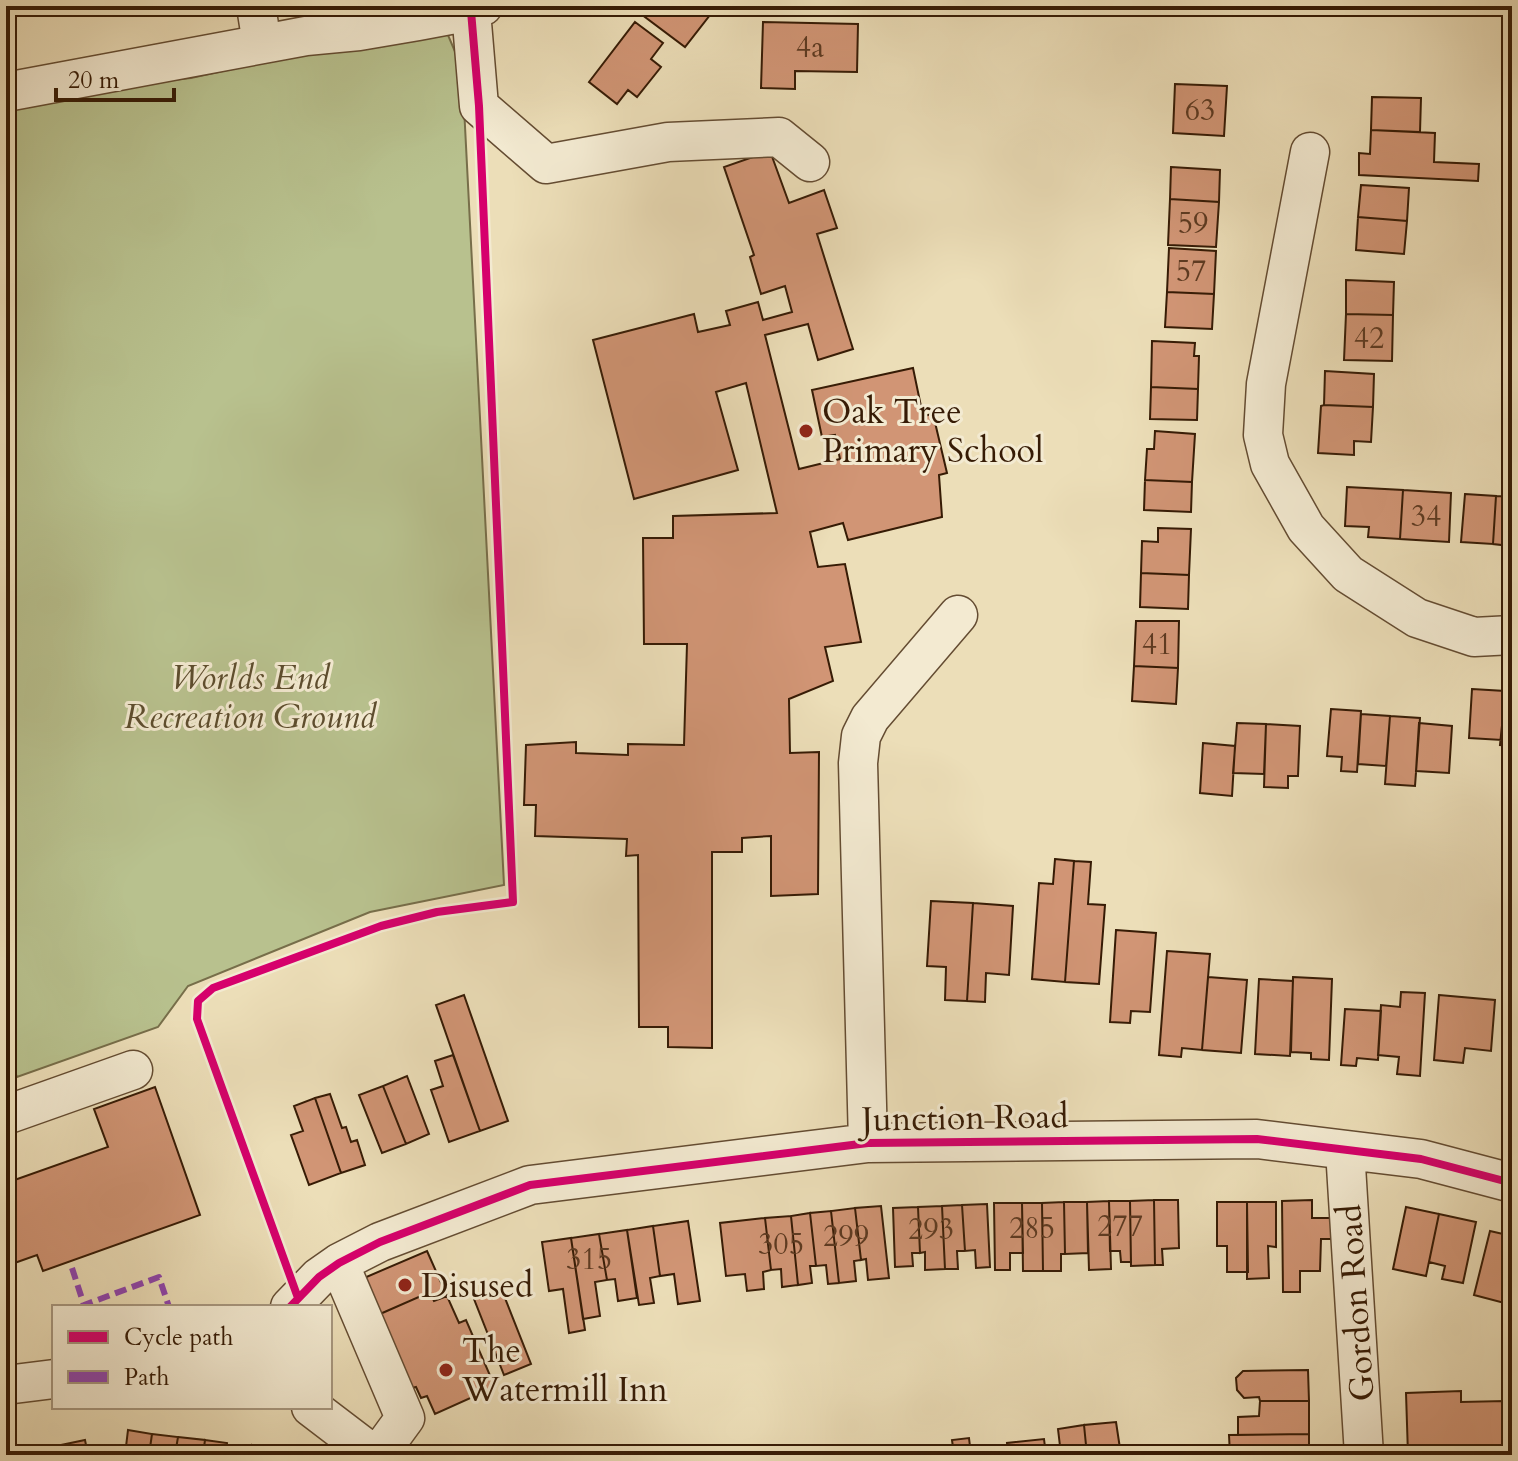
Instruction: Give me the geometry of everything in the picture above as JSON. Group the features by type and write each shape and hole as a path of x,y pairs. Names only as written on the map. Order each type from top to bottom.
{"street":[{"path":"256,6 262,44"},
{"path":"6,92 477,8 479,106 546,164 668,142 779,137 810,162"},
{"path":"1310,152 1266,384 1263,435 1270,464 1306,528 1348,574 1417,618 1474,637 1512,635"},
{"path":"868,1126 858,763 861,736 870,718 958,615"},
{"path":"6,1115 133,1070"},
{"name":"Junction Road","path":"292,1305 319,1277 380,1242 530,1185 868,1126 1257,1139 1421,1159 1512,1183"},
{"name":"Gordon Road","path":"1345,1150 1364,1455"},
{"path":"314,1409 376,1455 405,1418 339,1263"},
{"path":"6,1385 52,1379"}],"green space":[{"name":"Worlds End Recreation Ground","path":"436,32 448,35 462,68 504,885 370,912 188,986 158,1027 17,1077 6,1051 6,109 132,84 191,78 315,51"}],"building":[{"path":"647,6 717,6 685,47 641,14"},
{"path":"635,22 663,43 651,59 661,67 637,97 628,90 617,104 589,82"},
{"path":"763,22 858,24 857,72 795,71 795,89 761,88"},
{"path":"1175,84 1227,86 1224,136 1173,133"},
{"path":"1372,97 1421,98 1420,132 1371,130"},
{"path":"1371,130 1435,133 1434,162 1479,164 1478,181 1359,175 1359,153 1370,154"},
{"path":"770,151 789,203 824,190 837,228 817,234 853,349 818,360 808,324 765,335 799,469 840,459 835,435 822,437 812,390 913,368 923,416 933,414 947,473 939,475 942,517 848,540 843,523 810,532 818,567 845,564 861,642 825,647 833,681 789,699 790,753 819,752 818,894 771,896 771,836 742,838 742,852 712,852 712,1048 668,1047 668,1027 639,1027 638,855 626,856 627,839 535,836 536,805 524,805 526,745 576,742 576,753 628,755 628,744 684,745 687,644 644,644 643,538 673,538 673,516 777,513 746,383 716,392 738,470 634,499 593,340 694,314 698,332 730,325 726,311 758,302 763,320 792,312 785,286 761,294 750,257 754,255 724,167"},
{"path":"1171,167 1220,170 1219,202 1170,199"},
{"path":"1361,185 1409,188 1407,221 1358,217"},
{"path":"1170,199 1219,202 1216,247 1168,245"},
{"path":"1358,217 1407,221 1404,254 1356,250"},
{"path":"1169,248 1216,251 1214,294 1167,292"},
{"path":"1346,280 1394,282 1393,315 1346,314"},
{"path":"1167,292 1214,294 1212,329 1165,327"},
{"path":"1346,314 1393,315 1392,361 1344,360"},
{"path":"1152,341 1195,343 1194,356 1199,356 1198,389 1151,387"},
{"path":"1325,371 1374,374 1373,407 1324,405"},
{"path":"1151,387 1198,389 1197,420 1150,419"},
{"path":"1321,406 1373,407 1371,442 1354,441 1354,455 1318,453"},
{"path":"1155,431 1195,434 1192,482 1145,480 1147,449 1154,449"},
{"path":"1145,480 1192,482 1191,512 1144,510"},
{"path":"1347,487 1403,490 1400,539 1368,537 1369,527 1345,526"},
{"path":"1403,490 1451,493 1449,542 1400,539"},
{"path":"1465,494 1496,496 1493,544 1461,542"},
{"path":"1496,496 1512,497 1512,554 1509,554 1510,546 1493,544"},
{"path":"1158,528 1191,529 1189,575 1141,573 1142,541 1158,542"},
{"path":"1141,573 1189,575 1188,609 1140,607"},
{"path":"1136,621 1179,621 1178,668 1134,666"},
{"path":"1134,666 1178,668 1176,704 1132,701"},
{"path":"1472,689 1505,691 1502,740 1469,738"},
{"path":"1505,696 1512,696 1512,746 1500,745"},
{"path":"1331,709 1361,711 1357,772 1341,771 1342,757 1327,756"},
{"path":"1361,714 1390,716 1386,766 1358,764"},
{"path":"1390,716 1420,718 1415,786 1385,784"},
{"path":"1237,723 1266,724 1264,774 1233,773"},
{"path":"1419,723 1452,726 1449,773 1416,771"},
{"path":"1266,724 1300,726 1298,776 1288,776 1288,788 1264,787"},
{"path":"1203,743 1235,746 1232,796 1200,793"},
{"path":"1055,859 1074,861 1065,982 1032,979 1039,883 1053,884"},
{"path":"1074,861 1091,862 1088,904 1105,905 1099,984 1065,982"},
{"path":"931,901 973,903 967,1001 945,1000 946,967 927,966"},
{"path":"973,903 1013,906 1009,975 986,973 985,1002 967,1001"},
{"path":"1116,930 1156,933 1150,1012 1131,1011 1130,1023 1110,1022"},
{"path":"1167,951 1210,954 1202,1050 1182,1048 1181,1057 1159,1055"},
{"path":"1208,977 1247,980 1241,1053 1202,1050"},
{"path":"1293,977 1332,979 1329,1060 1311,1059 1311,1053 1291,1052"},
{"path":"1259,979 1293,981 1290,1056 1255,1054"},
{"path":"1401,992 1425,993 1420,1076 1397,1074 1399,1057 1378,1055 1381,1005 1400,1007"},
{"path":"464,995 508,1121 480,1131 436,1005"},
{"path":"1439,995 1495,1000 1491,1051 1465,1048 1463,1063 1434,1060"},
{"path":"1345,1009 1381,1011 1378,1060 1357,1058 1356,1066 1341,1065"},
{"path":"453,1055 480,1131 449,1142 431,1090 443,1086 435,1061"},
{"path":"407,1076 429,1134 406,1144 383,1086"},
{"path":"383,1086 406,1144 382,1153 359,1095"},
{"path":"155,1087 200,1215 43,1271 37,1255 6,1266 6,1183 108,1147 94,1109"},
{"path":"330,1094 342,1128 346,1127 351,1142 357,1140 365,1165 341,1173 315,1098"},
{"path":"315,1098 341,1173 309,1185 291,1135 303,1131 294,1106"},
{"path":"1154,1200 1155,1265 1131,1266 1130,1201"},
{"path":"1154,1200 1178,1200 1179,1248 1162,1249 1163,1265 1155,1265"},
{"path":"1312,1200 1312,1218 1342,1218 1342,1239 1321,1239 1320,1271 1300,1271 1300,1292 1283,1292 1282,1201"},
{"path":"1109,1201 1111,1269 1089,1270 1087,1202"},
{"path":"1109,1201 1130,1201 1131,1262 1121,1262 1120,1251 1110,1251"},
{"path":"1064,1202 1065,1254 1061,1254 1061,1271 1043,1271 1042,1203"},
{"path":"1064,1202 1087,1202 1088,1253 1065,1254"},
{"path":"1217,1202 1247,1202 1248,1272 1227,1272 1227,1246 1217,1246"},
{"path":"1247,1202 1276,1202 1276,1247 1268,1246 1269,1278 1247,1279"},
{"path":"994,1203 1022,1203 1023,1253 1010,1253 1010,1270 995,1270"},
{"path":"1022,1203 1042,1203 1043,1271 1023,1271"},
{"path":"987,1204 990,1267 976,1268 975,1250 965,1251 962,1205"},
{"path":"962,1205 965,1251 957,1251 958,1269 945,1269 942,1206"},
{"path":"881,1206 889,1278 868,1280 866,1259 861,1260 855,1208"},
{"path":"942,1206 945,1269 925,1270 925,1252 920,1253 918,1207"},
{"path":"918,1207 920,1253 912,1253 913,1266 895,1267 893,1208"},
{"path":"1406,1207 1439,1214 1426,1276 1393,1269"},
{"path":"855,1208 861,1260 854,1261 856,1281 839,1283 831,1211"},
{"path":"831,1211 839,1283 828,1284 826,1265 816,1266 810,1213"},
{"path":"810,1213 816,1266 810,1266 812,1283 798,1285 791,1216"},
{"path":"1439,1214 1476,1222 1463,1283 1442,1279 1445,1266 1429,1262"},
{"path":"791,1216 798,1285 782,1287 781,1269 771,1270 765,1218"},
{"path":"765,1218 771,1270 763,1272 764,1289 747,1291 745,1274 726,1276 720,1223"},
{"path":"688,1221 700,1301 678,1304 674,1274 660,1276 653,1226"},
{"path":"653,1226 660,1276 650,1278 654,1303 639,1305 627,1230"},
{"path":"627,1230 637,1298 618,1301 615,1279 607,1280 599,1234"},
{"path":"1490,1231 1512,1236 1512,1305 1474,1295"},
{"path":"599,1234 607,1280 595,1282 600,1316 583,1319 571,1238"},
{"path":"571,1238 585,1330 569,1333 563,1289 549,1291 542,1242"},
{"name":"Disused","path":"427,1251 447,1296 434,1301 430,1292 380,1314 364,1278"},
{"path":"501,1288 531,1364 504,1375 474,1299"},
{"name":"The Watermill Inn","path":"430,1292 434,1301 447,1296 459,1323 466,1320 495,1387 435,1414 427,1396 421,1398 416,1387 412,1388 380,1314"},
{"path":"1308,1370 1309,1401 1260,1401 1259,1397 1244,1398 1237,1390 1236,1378 1243,1371"},
{"path":"1461,1391 1461,1402 1505,1401 1507,1455 1408,1455 1406,1393"},
{"path":"1260,1401 1309,1401 1309,1434 1238,1435 1238,1417 1259,1416"},
{"path":"1116,1422 1121,1455 1087,1455 1084,1425"},
{"path":"1084,1425 1087,1455 1055,1455 1054,1446 1060,1446 1058,1429"},
{"path":"128,1430 152,1434 149,1455 125,1455"},
{"path":"152,1434 178,1437 175,1455 149,1455"},
{"path":"1309,1434 1309,1455 1230,1455 1229,1435"},
{"path":"178,1437 205,1440 203,1455 175,1455"},
{"path":"969,1438 971,1455 954,1455 952,1440"},
{"path":"1044,1439 1046,1455 1008,1455 1007,1443"},
{"path":"85,1440 88,1455 58,1455 56,1446"},
{"path":"205,1440 227,1443 226,1455 203,1455"},
{"path":"252,1445 269,1455 247,1455"},
{"path":"56,1446 58,1455 28,1455 27,1451"},
{"path":"953,1448 954,1455 931,1455 931,1450"},
{"path":"561,1449 563,1455 544,1455"}],"marked path":[{"path":"72,1268 84,1305"},
{"path":"84,1305 159,1277 168,1305"}],"cycle path":[{"path":"298,1298 197,1019 198,1001 213,988 381,926 437,912 513,902 479,106 471,11 483,6"},
{"path":"292,1305 319,1277 380,1242 530,1185 868,1143 1257,1139 1421,1159 1512,1183"}],"place":[{"name":"Oak Tree Primary School","path":"806,431"},
{"name":"Disused","path":"405,1285"},
{"name":"The Watermill Inn","path":"446,1370"}]}
